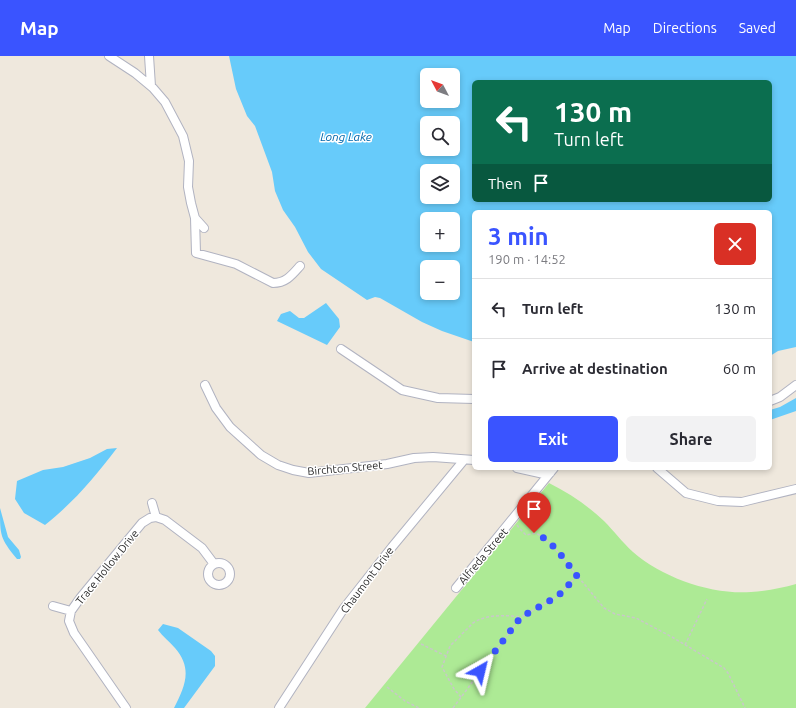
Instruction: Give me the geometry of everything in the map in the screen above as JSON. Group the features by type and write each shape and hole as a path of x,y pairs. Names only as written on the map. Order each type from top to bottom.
{"street":[{"path":"109,56 151,86 165,102 183,136 189,161 188,187 195,218 196,253 236,264 273,282 279,283 287,280 300,266"},
{"path":"149,56 151,86"},
{"path":"195,218 204,228"},
{"path":"341,349 402,390 438,398 472,398"},
{"name":"Birchton Street","path":"205,385 216,408 230,427 261,455 278,465 293,470 309,473 387,464 414,458 433,457 472,460"},
{"path":"772,400 780,397 796,385"},
{"name":"Chaumont Drive","path":"279,708 344,608 464,460"},
{"path":"526,470 544,474 552,470"},
{"name":"Alfreda Street","path":"456,588 514,519 552,470"},
{"path":"659,470 686,493 718,501 742,502 796,489"},
{"path":"152,503 156,517 165,520 202,548 214,564"},
{"name":"Trace Hollow Drive","path":"123,707 74,633 69,621 71,611 81,597 142,523 150,518 156,517"},
{"path":"53,606 71,611"}],"path":[{"path":"514,519 526,535 534,533 544,538 552,545 604,608 615,614 636,618 724,668 728,673 745,708"},
{"path":"453,708 521,617 558,596 577,576"},
{"path":"685,645 707,599"},
{"path":"461,697 454,689 442,669 442,665 450,646 475,622 501,615 521,617"},
{"path":"421,644 446,656"},
{"path":"387,688 405,701 419,708"}],"green space":[{"path":"549,483 571,495 591,510 604,521 633,552 659,570 673,577 704,588 736,592 762,591 796,584 796,708 365,708"}],"water":[{"name":"Long Lake","path":"229,56 796,56 796,347 778,351 772,355 772,210 472,210 472,341 442,331 422,322 380,298 375,297 367,300 321,269 308,252 295,227 283,210 275,191 272,172 255,126 247,116 236,89"},
{"path":"326,303 339,319 340,327 327,345 277,321 281,314 290,311 299,318 304,318"},
{"path":"796,398 796,411 772,419 772,409 780,407"},
{"path":"117,448 84,489 45,525 24,513 15,499 17,481 43,470 63,467 90,458 107,449"},
{"path":"0,508 8,537 19,550 21,557 20,559 17,559 11,552 2,536 0,525"},
{"path":"163,624 178,628 211,651 215,656 215,666 184,708 174,708 184,685 184,663 175,648 158,630"}],"route":[{"path":"480,671 521,617 558,596 577,576 552,545 544,538 534,533"}]}
